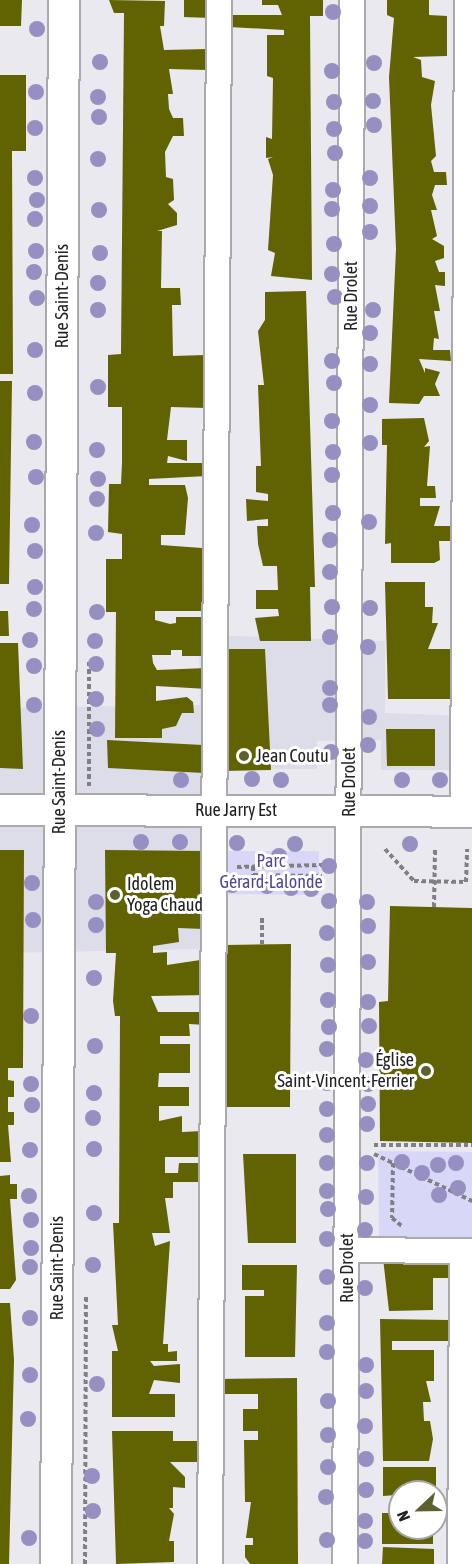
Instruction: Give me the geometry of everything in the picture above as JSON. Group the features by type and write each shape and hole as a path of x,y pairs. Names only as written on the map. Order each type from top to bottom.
{"main road":[{"name":"Rue Saint-Denis","path":"56,1564 63,0"},
{"name":"Rue Jarry Est","path":"0,810 468,812"}],"street":[{"path":"210,1564 219,0"},
{"name":"Rue Drolet","path":"345,1564 352,0"},
{"path":"467,0 468,812"},
{"path":"347,1250 467,1251 460,1564"}],"path":[{"path":"385,849 414,881 435,882 466,882 467,849"},
{"path":"434,907 435,849"},
{"path":"236,859 236,867 322,865"},
{"path":"253,865 253,875 322,876"},
{"path":"279,865 279,876"},
{"path":"262,918 262,944"},
{"path":"374,1145 472,1145"},
{"path":"374,1154 472,1201"},
{"path":"393,1163 397,1173"},
{"path":"393,1163 392,1218 410,1229"},
{"path":"85,1564 86,1414"}],"shaded area":[{"path":"199,635 385,641 385,713 472,716 472,770 381,770 381,740 317,741 317,769 208,769 206,949 0,953 0,708 200,705"}],"green space":[{"name":"Parc Gérard-Lalonde","path":"224,851 319,851 319,895 223,894"},
{"path":"378,1151 472,1152 472,1242 379,1241"}],"building":[{"path":"0,0 22,0 21,26 0,26"},
{"path":"109,0 165,1 164,26 160,26 164,50 207,49 207,70 169,69 173,94 168,94 169,109 173,118 183,118 184,136 173,136 165,152 166,177 173,179 174,200 168,204 177,213 177,225 157,231 162,231 161,288 180,288 181,305 172,305 173,356 206,355 206,408 171,407 167,440 187,440 187,461 168,456 167,463 207,463 207,476 149,479 149,485 185,485 188,498 185,535 161,535 161,545 202,548 207,560 208,611 155,611 155,620 170,624 176,623 176,617 204,617 204,656 182,656 182,650 171,650 171,655 152,655 153,663 157,670 207,668 208,689 156,686 156,701 187,697 193,702 194,713 182,713 176,726 162,729 162,738 115,738 116,612 106,612 106,559 122,559 122,534 108,532 109,484 121,484 122,407 108,407 108,355 121,354 124,13 114,13"},
{"path":"184,0 210,0 210,18 184,17"},
{"path":"262,0 323,0 323,16 310,16 312,280 271,276 275,253 268,250 273,175 268,159 273,157 266,158 266,137 272,139 273,78 267,76 267,35 284,35 284,30 229,27 229,15 282,15 278,5 262,5"},
{"path":"387,0 429,0 429,15 447,16 447,56 413,57 421,60 422,77 435,81 431,105 436,156 431,161 434,172 446,172 447,185 435,185 432,195 437,210 431,210 437,236 432,239 444,246 444,258 435,261 439,272 445,272 445,286 435,285 440,311 434,311 439,339 434,338 433,350 450,350 451,361 419,359 425,373 425,368 440,372 435,384 440,396 424,396 419,404 389,403 396,249 389,77 394,18 387,15"},
{"path":"0,75 26,75 26,151 12,151 13,374 0,374"},
{"path":"306,291 315,587 310,587 311,641 260,641 255,618 279,616 278,609 256,609 256,590 278,590 277,566 263,566 258,544 257,526 268,526 268,519 247,521 246,499 268,501 268,494 256,492 256,466 261,466 258,385 264,385 258,331 265,320 265,292"},
{"path":"0,381 12,381 9,584 0,584"},
{"path":"424,418 429,441 424,447 430,446 427,486 435,486 436,498 420,498 420,506 440,506 434,526 450,526 450,541 439,541 440,560 434,563 391,563 391,543 385,544 387,445 382,445 382,419"},
{"path":"385,582 425,582 425,607 433,607 432,623 438,623 428,649 455,649 456,699 388,699"},
{"path":"0,611 8,611 9,636 0,636"},
{"path":"0,643 18,643 23,769 0,768"},
{"path":"225,649 265,649 271,770 223,771"},
{"path":"386,729 435,729 435,766 387,766"},
{"path":"107,740 203,745 204,773 108,768"},
{"path":"0,850 24,850 23,1068 8,1068 8,1080 14,1081 14,1097 8,1097 8,1112 14,1112 14,1125 8,1125 11,1162 0,1162"},
{"path":"105,850 206,851 204,929 178,928 179,942 153,946 153,953 167,952 167,965 207,959 207,995 151,996 158,1012 206,1012 206,1025 189,1024 190,1036 160,1036 160,1044 190,1044 190,1073 159,1073 158,1087 189,1087 189,1106 159,1106 159,1121 182,1116 182,1132 202,1131 202,1157 165,1157 165,1173 178,1173 179,1163 201,1163 201,1182 173,1182 173,1198 165,1198 170,1233 152,1233 155,1246 170,1241 163,1344 168,1344 168,1352 177,1351 177,1361 150,1361 154,1366 180,1364 180,1383 154,1380 149,1394 175,1394 175,1417 112,1417 112,1351 118,1351 112,1325 118,1325 113,1223 119,1223 120,1016 115,1016 113,1001 116,953 106,953"},
{"name":"Église Saint-Vincent-Ferrier","path":"390,906 472,908 472,1143 380,1141 379,1002 388,1001"},
{"path":"291,944 290,1107 224,1107 226,945"},
{"path":"243,1154 296,1154 296,1243 248,1243"},
{"path":"10,1175 10,1184 17,1184 17,1199 10,1199 16,1280 10,1289 0,1289 0,1176"},
{"path":"383,1258 450,1258 450,1278 433,1278 433,1310 389,1311"},
{"path":"242,1265 297,1265 295,1357 245,1357 245,1296 264,1296 264,1290 242,1290"},
{"path":"0,1303 10,1303 14,1360 9,1564 0,1564"},
{"path":"380,1319 449,1320 448,1341 392,1341 392,1350 434,1350 434,1381 426,1381 431,1402 423,1402 424,1421 430,1421 433,1439 429,1461 383,1461"},
{"path":"297,1378 298,1564 250,1564 245,1557 245,1545 253,1545 253,1538 246,1538 251,1502 245,1502 244,1440 258,1440 258,1431 243,1431 243,1409 258,1409 258,1394 216,1394 216,1379"},
{"path":"112,1431 173,1431 173,1441 203,1441 203,1462 170,1462 185,1477 185,1488 173,1487 173,1508 169,1508 174,1514 169,1541 174,1541 174,1562 116,1564"},
{"path":"383,1467 436,1467 436,1480 388,1480 388,1496 383,1496"},
{"path":"382,1513 388,1513 388,1540 433,1540 433,1544 382,1544"},
{"path":"383,1547 434,1549 434,1564 382,1564"}],"place":[{"name":"Jean Coutu","path":"244,756"},
{"name":"Idolem Yoga Chaud","path":"115,895"},
{"name":"Église Saint-Vincent-Ferrier","path":"426,1071"}]}
